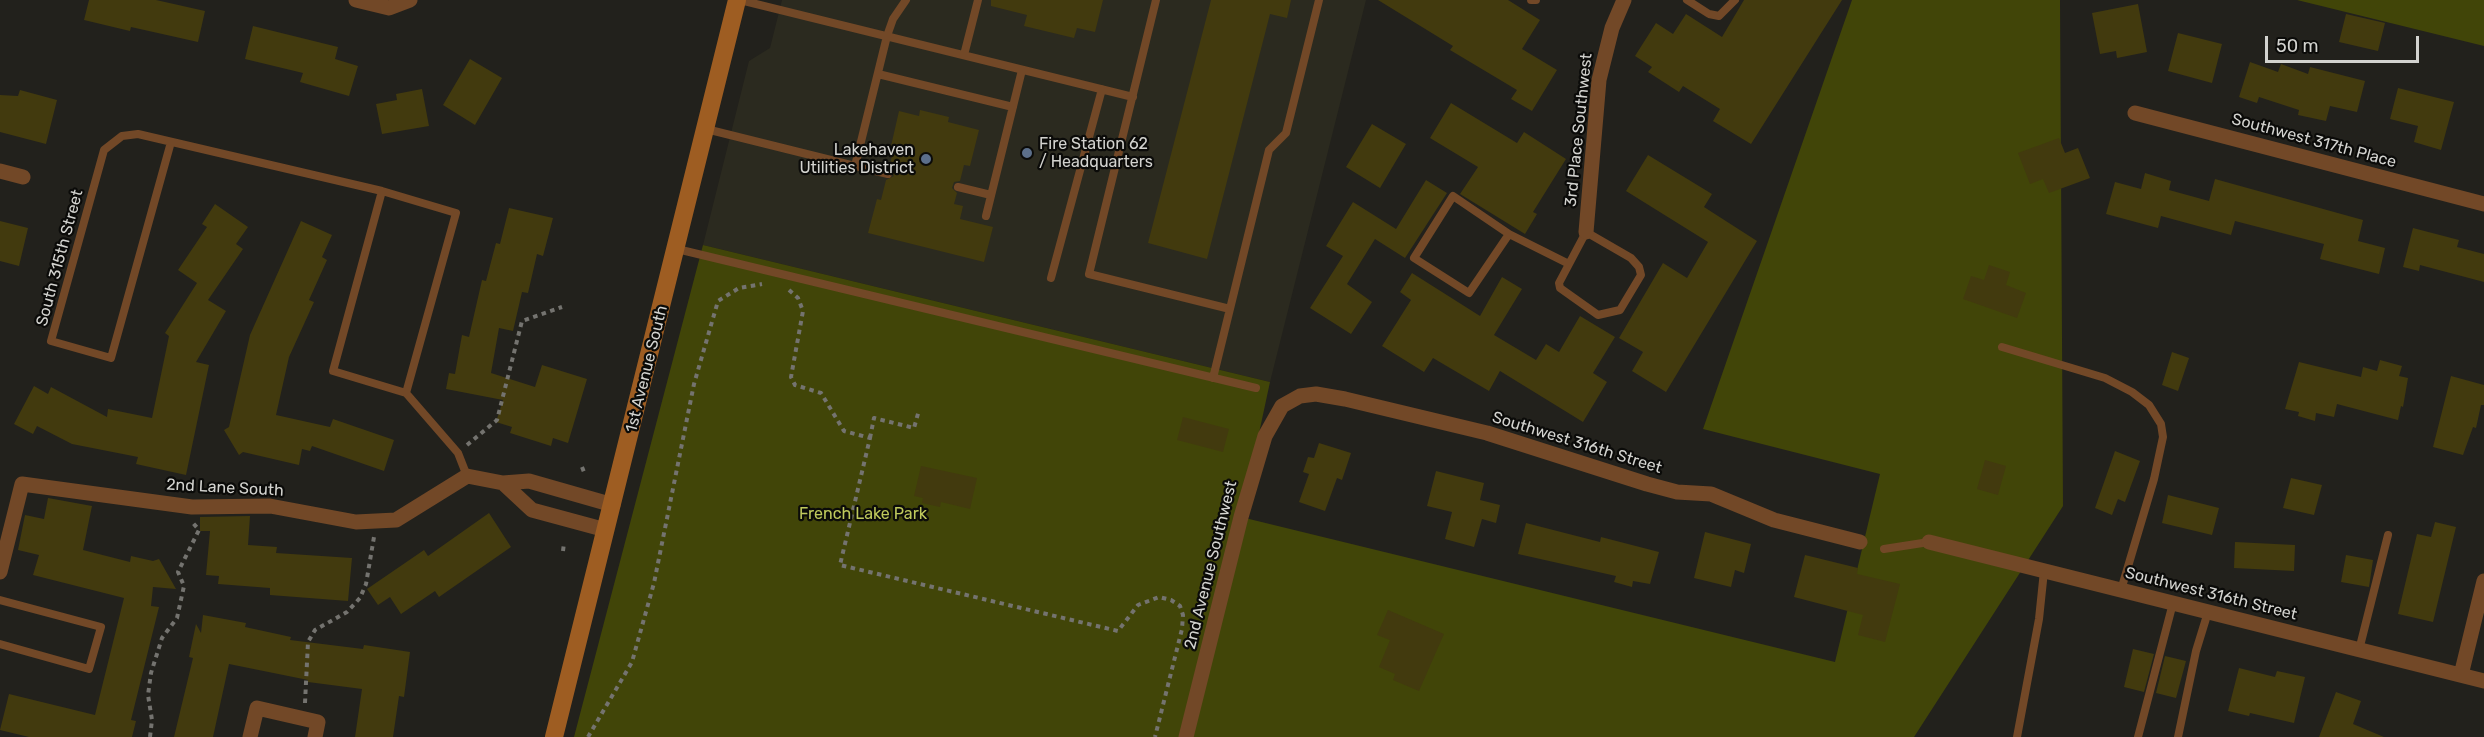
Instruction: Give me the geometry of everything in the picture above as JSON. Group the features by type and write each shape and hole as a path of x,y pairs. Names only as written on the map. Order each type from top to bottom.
{"main road":[{"name":"1st Avenue South","path":"554,737 739,0"}],"street":[{"path":"356,0 389,8 410,1"},
{"name":"3rd Place Southwest","path":"1586,232 1599,81 1612,28 1624,0"},
{"name":"Southwest 317th Place","path":"2135,113 2484,204"},
{"path":"0,171 22,177"},
{"name":"Southwest 316th Street","path":"1282,406 1307,394 1356,401 1487,433 1669,490 1711,494 1774,520 1860,542"},
{"name":"2nd Avenue Southwest","path":"1186,737 1240,517 1265,436 1282,406"},
{"path":"467,476 503,483 529,481 613,505"},
{"name":"2nd Lane South","path":"0,572 22,484 176,505 270,506 356,522 396,520 467,476"},
{"path":"503,483 532,510 606,530"},
{"name":"Southwest 316th Street","path":"1929,542 2484,681"},
{"path":"2461,675 2484,581"},
{"path":"250,737 257,708 318,722 315,737"}],"lane":[{"path":"739,0 1133,97"},
{"path":"855,166 887,36 893,19 906,0"},
{"path":"964,55 978,0"},
{"path":"1156,0 1089,274 1230,309"},
{"path":"1213,378 1269,150 1286,133 1319,0"},
{"path":"1687,0 1709,14 1719,16 1735,0"},
{"path":"986,216 1022,70"},
{"path":"878,74 1013,107"},
{"path":"1051,278 1102,89"},
{"path":"706,129 888,174"},
{"name":"South 315th Street","path":"171,142 111,358 51,342 104,150 122,136 138,134 382,191 456,213 406,393"},
{"path":"958,187 991,195"},
{"path":"382,191 333,371 406,393 458,453 467,476"},
{"path":"1509,234 1469,293 1414,258 1453,196 1509,234 1569,264"},
{"path":"1586,232 1630,258 1639,267 1641,275 1620,310 1598,315 1560,288 1558,283 1586,232"},
{"path":"677,249 1256,388"},
{"path":"2002,346 2105,378 2132,392 2149,405 2161,424 2163,437 2154,479 2121,590"},
{"path":"2358,650 2388,535"},
{"path":"1884,549 1929,542"},
{"path":"2017,737 2044,571"},
{"path":"0,600 101,627 89,669 0,644"},
{"path":"2138,737 2173,603"},
{"path":"2178,737 2193,662 2208,612"}],"path":[{"path":"588,737 632,662 654,583 694,384 718,301 739,288 770,284"},
{"path":"786,287 798,298 803,311 791,376 795,385 820,393 844,430 870,438"},
{"path":"458,453 497,420 522,321 562,307"},
{"path":"919,410 914,428 874,418 840,565 1118,631 1138,605 1159,597 1171,600 1180,606 1183,615 1182,629 1155,737"},
{"path":"150,737 152,720 148,695 151,673 162,638 177,618 184,586 178,572 199,530 176,505"},
{"path":"304,718 308,642 315,630 347,612 360,598 366,584 375,521"},
{"path":"563,551 564,543"}],"shaded area":[{"name":"Fire Station 62 / Headquarters","path":"782,0 1366,0 1270,382 703,245 749,61 770,48"}],"green space":[{"name":"French Lake Park","path":"1852,0 2060,0 2063,506 1914,737 574,737 703,245 1270,382 1241,517 1835,662 1880,474 1703,429"},
{"path":"2297,0 2484,0 2484,46"}],"building":[{"path":"89,0 156,0 205,11 198,42 131,27 130,31 84,20"},
{"path":"991,0 1103,0 1095,32 1077,28 1074,38 1024,26 1027,15 991,6"},
{"path":"1211,0 1291,0 1287,18 1270,14 1207,259 1148,243"},
{"path":"1378,0 1508,0 1540,20 1522,49 1557,70 1532,111 1511,99 1517,90 1450,50 1453,46"},
{"path":"1744,0 1842,0 1751,144 1713,121 1720,109 1683,86 1679,92 1648,72 1652,67 1635,56 1656,23 1673,34 1686,14 1722,37"},
{"path":"2138,4 2147,52 2117,58 2116,51 2100,54 2092,13"},
{"path":"2346,14 2385,23 2378,51 2339,42"},
{"path":"253,26 338,47 335,59 358,66 349,96 300,82 303,73 245,59"},
{"path":"2178,33 2222,44 2212,83 2168,71"},
{"path":"470,59 502,78 475,125 443,105"},
{"path":"2250,62 2278,72 2281,64 2308,74 2310,67 2365,81 2357,112 2330,106 2326,121 2298,115 2299,110 2259,97 2257,103 2239,97"},
{"path":"2398,88 2454,102 2441,150 2414,142 2418,126 2390,119"},
{"path":"422,89 429,126 382,134 376,104 397,100 396,94"},
{"path":"20,90 57,100 46,144 0,132 0,95 18,96"},
{"path":"1451,103 1517,143 1524,132 1566,159 1533,212 1537,214 1525,234 1460,194 1478,167 1430,138"},
{"path":"920,110 949,117 948,122 979,130 970,166 964,165 960,181 954,182 952,188 957,193 954,204 963,206 960,219 993,227 984,262 868,233 877,199 881,200 886,180 894,176 889,168 894,147 891,146 899,111 919,116"},
{"path":"1372,124 1406,144 1380,188 1346,167"},
{"path":"2059,138 2065,153 2078,148 2090,178 2049,193 2043,179 2030,184 2018,153"},
{"path":"1648,155 1712,194 1704,207 1757,241 1666,392 1632,371 1643,352 1619,338 1663,263 1687,278 1708,242 1626,191"},
{"path":"2145,173 2171,181 2169,190 2209,201 2215,179 2363,220 2358,241 2385,248 2379,274 2320,259 2324,244 2235,221 2231,235 2161,216 2158,228 2106,214 2115,182 2141,189"},
{"path":"1426,180 1447,193 1405,258 1375,239 1347,284 1372,302 1351,334 1310,308 1343,256 1326,246 1353,202 1396,229"},
{"path":"215,204 248,227 236,244 243,249 208,300 226,311 196,362 209,365 186,475 136,464 138,457 72,444 37,426 33,434 14,424 34,386 48,394 51,387 107,417 108,409 152,418 169,336 165,333 197,283 178,270 207,227 202,224"},
{"path":"509,208 553,218 543,256 537,254 528,293 522,292 513,331 499,328 491,373 535,387 542,365 587,379 568,443 553,438 551,446 510,433 512,427 496,422 503,400 446,389 449,373 455,374 462,335 469,337 482,280 486,281 496,243 500,244"},
{"path":"0,221 28,228 19,266 0,261"},
{"path":"301,221 332,235 322,257 327,260 309,300 314,302 289,357 276,415 330,427 333,419 394,440 384,471 312,446 310,451 302,449 299,465 243,452 239,455 224,430 229,427 250,335"},
{"path":"2413,228 2459,240 2457,247 2484,254 2484,282 2420,265 2419,271 2403,267"},
{"path":"1989,265 2010,272 2006,285 2026,293 2017,318 1963,299 1971,276 1984,280"},
{"path":"1412,273 1480,316 1502,277 1522,289 1494,335 1536,360 1546,344 1559,352 1580,316 1615,337 1593,373 1607,382 1583,422 1500,371 1489,391 1433,358 1424,372 1382,346 1411,300 1400,292"},
{"path":"2172,352 2189,358 2178,391 2162,385"},
{"path":"2380,360 2402,366 2399,376 2408,378 2403,407 2401,406 2398,420 2337,404 2334,417 2316,413 2315,421 2298,416 2299,412 2285,409 2299,362 2361,377 2363,367 2377,371"},
{"path":"2451,376 2484,385 2484,405 2481,405 2476,428 2473,427 2463,455 2433,447"},
{"path":"1183,417 1229,429 1223,452 1177,440"},
{"path":"1319,443 1351,453 1342,480 1337,478 1325,511 1299,502 1309,474 1303,472 1308,457 1314,458"},
{"path":"2115,451 2140,461 2125,502 2118,499 2112,515 2095,508"},
{"path":"1985,460 2006,466 1998,495 1977,489"},
{"path":"921,466 977,478 970,509 941,502 940,507 922,503 923,498 914,496"},
{"path":"1436,471 1484,483 1480,500 1500,505 1496,523 1482,519 1474,547 1445,539 1452,512 1427,506"},
{"path":"2291,478 2322,485 2314,515 2283,508"},
{"path":"2168,495 2219,508 2212,535 2162,523"},
{"path":"48,498 92,506 83,550 130,562 131,556 153,561 159,559 176,589 153,587 151,606 159,607 131,720 136,721 132,737 29,737 0,730 9,694 95,715 124,598 33,575 39,555 18,550 25,515 44,519"},
{"path":"489,513 511,547 439,597 435,591 401,614 390,597 378,605 367,589 424,550 428,556"},
{"path":"250,516 248,545 277,547 276,553 352,558 348,601 270,595 270,588 218,584 219,576 206,575 210,531 200,531 200,517"},
{"path":"2435,522 2456,527 2433,622 2398,614 2417,534 2431,537"},
{"path":"1526,523 1600,542 1601,537 1659,552 1650,584 1633,581 1632,587 1614,582 1616,576 1518,554"},
{"path":"1705,532 1751,544 1744,573 1735,570 1731,587 1694,578"},
{"path":"2235,542 2295,545 2294,571 2234,568"},
{"path":"1805,555 1858,568 1857,574 1900,584 1885,642 1858,635 1863,615 1794,597"},
{"path":"2346,555 2373,560 2369,587 2341,582"},
{"path":"1388,610 1444,634 1419,691 1393,680 1395,674 1379,667 1390,640 1377,635"},
{"path":"203,615 246,623 245,627 291,637 290,640 363,649 364,645 410,652 404,697 399,696 393,737 355,737 362,689 308,682 308,680 229,664 213,737 174,737 193,658 189,657 196,624 201,633"},
{"path":"2133,649 2154,654 2144,692 2124,687"},
{"path":"2165,656 2186,661 2176,698 2156,693"},
{"path":"2239,668 2275,677 2277,671 2305,677 2294,723 2250,713 2249,716 2228,711"},
{"path":"2336,692 2361,701 2353,724 2384,737 2319,737"}],"place":[{"name":"Fire Station 62 / Headquarters","path":"1027,153"},
{"name":"Lakehaven Utilities District","path":"926,159"}]}
